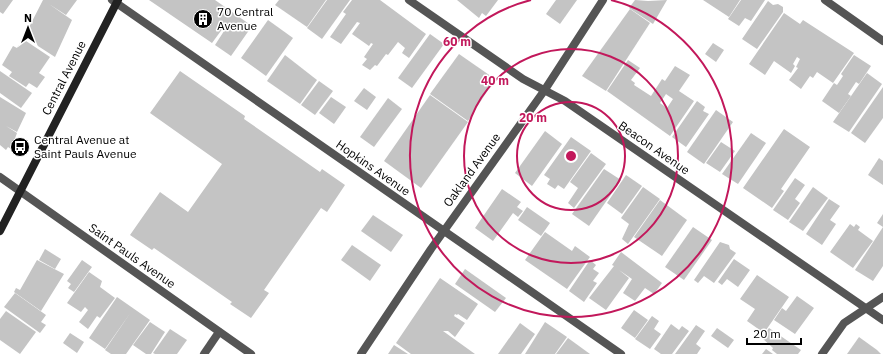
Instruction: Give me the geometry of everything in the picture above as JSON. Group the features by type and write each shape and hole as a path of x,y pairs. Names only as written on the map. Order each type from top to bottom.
{"main road":[{"name":"Central Avenue","path":"0,231 115,1"}],"street":[{"name":"Beacon Avenue","path":"409,0 523,79 565,101 883,320"},
{"name":"Oakland Avenue","path":"361,354 443,232 544,91 603,0"},
{"path":"825,0 883,41"},
{"name":"Hopkins Avenue","path":"115,1 443,232 622,354"},
{"name":"Saint Pauls Avenue","path":"0,177 251,354"},
{"path":"822,354 844,323 883,297"},
{"path":"204,354 219,332"}],"building":[{"path":"0,0 13,0 3,14 0,12"},
{"path":"43,0 77,0 66,15 49,4 72,20 55,57 24,37"},
{"name":"70 Central Avenue","path":"149,0 215,0 252,26 231,56 215,45 226,28 226,24 212,43"},
{"path":"279,0 326,0 307,27 275,5"},
{"path":"327,0 350,0 322,39 307,28"},
{"path":"352,0 380,0 426,34 409,58 402,53 405,48 398,42 377,66 375,65 370,70 362,65 367,59 364,57 373,44 371,43 369,46 352,34 360,23 357,22 341,44 330,37 346,14 343,12"},
{"path":"457,0 498,0 486,16 482,13 479,18"},
{"path":"556,0 577,0 560,24 546,14"},
{"path":"635,0 667,0 653,24 629,8"},
{"path":"703,0 740,0 729,17"},
{"path":"741,0 765,0 751,21 745,18 739,26 728,19"},
{"path":"768,1 773,5 778,4 783,7 783,12 757,49 742,39"},
{"path":"630,9 650,23 606,91 582,76"},
{"path":"784,13 800,24 803,20 854,53 833,83 817,72 813,78 810,76 801,89 789,80 798,68 796,67 800,59 797,57 793,64 795,66 791,73 774,61 765,75 749,64"},
{"path":"268,20 293,38 266,76 241,58"},
{"path":"430,34 444,44 412,88 398,78"},
{"path":"23,39 50,57 39,73 45,77 37,88 29,83 26,87 9,76 12,72 2,65 13,46 17,48"},
{"path":"713,43 724,50 716,62 705,54"},
{"path":"459,54 495,79 468,121 430,94"},
{"path":"285,55 317,80 300,104 267,81"},
{"path":"854,55 871,66 859,84 856,82 848,94 851,96 839,113 822,101 834,83 837,85 843,76 841,74"},
{"path":"628,60 640,68 631,80 635,83 634,85 651,96 662,79 665,81 675,66 690,75 679,91 694,101 670,136 607,91","holes":["666,94 673,99 667,108 660,103"]},
{"path":"0,71 32,93 21,108 0,93"},
{"path":"180,71 245,116 244,119 320,172 322,169 345,185 327,212 321,208 264,290 269,293 251,318 230,304 232,302 154,248 152,250 130,235 160,192 188,212 222,164 150,113"},
{"path":"867,73 882,84 849,132 833,122"},
{"path":"319,81 333,91 315,115 301,105"},
{"path":"883,87 883,118 865,143 851,133"},
{"path":"364,88 376,97 367,110 354,101"},
{"path":"430,95 468,122 421,188 384,161"},
{"path":"0,97 26,113 17,132 6,126 17,133 11,149 8,147 6,150 0,145"},
{"path":"331,97 346,107 334,124 319,113"},
{"path":"388,98 402,109 374,147 360,137"},
{"path":"697,101 705,107 703,111 709,114 686,147 672,137"},
{"path":"716,110 733,122 704,164 687,152"},
{"path":"784,129 810,147 781,189 784,191 772,208 743,188"},
{"path":"545,131 562,144 532,186 515,173"},
{"path":"751,133 766,143 738,184 722,174"},
{"path":"571,137 591,151 564,189 558,185 555,189 547,184 550,179 544,175"},
{"path":"721,142 735,151 720,172 706,163"},
{"path":"591,153 606,164 574,208 568,203 578,188 570,182"},
{"path":"879,158 883,161 883,185 868,175"},
{"path":"604,169 621,180 589,226 572,214"},
{"path":"626,175 642,186 622,214 607,203"},
{"path":"795,178 805,185 795,199 800,203 788,220 773,210"},
{"path":"643,187 660,199 628,244 622,239 629,224 621,218"},
{"path":"813,187 828,198 803,231 789,222"},
{"path":"502,189 521,202 517,207 523,211 518,217 513,213 493,241 475,228"},
{"path":"829,199 840,206 830,220 836,224 822,245 806,234"},
{"path":"660,200 687,220 662,256 634,237"},
{"path":"527,207 550,223 541,236 518,220"},
{"path":"883,214 883,227 877,223"},
{"path":"373,215 403,235 391,252 361,231"},
{"path":"850,224 854,227 856,224 860,227 858,230 873,241 853,268 830,252"},
{"path":"693,227 712,240 684,280 665,267"},
{"path":"883,227 883,266 873,281 855,270"},
{"path":"545,232 572,251 575,246 590,257 567,289 525,260"},
{"path":"720,242 729,245 730,249 736,253 714,283 704,276 698,283 694,280"},
{"path":"352,245 381,265 370,281 341,260"},
{"path":"45,249 61,259 55,269 39,260"},
{"path":"621,252 662,283 654,294 645,288 635,301 623,293 632,279 619,270 629,278 606,310 589,298 614,266 612,265"},
{"path":"734,259 750,270 738,287 727,279 722,285 718,282"},
{"path":"37,260 64,274 41,311 14,292 16,288 20,290"},
{"path":"82,260 92,267 74,292 68,288 71,284 67,281"},
{"path":"590,260 596,265 593,269 599,273 593,281 597,283 584,302 569,291"},
{"path":"465,269 506,298 495,312 455,284"},
{"path":"89,272 102,281 100,287 115,298 100,318 97,316 88,329 79,322 88,310 85,307 81,312 67,303"},
{"path":"757,275 789,297 764,333 747,321 755,309 740,299"},
{"path":"440,278 478,304 467,320 458,314 455,314 454,316 465,323 455,337 448,331 443,331 475,354 411,354 396,343"},
{"path":"15,293 46,315 41,322 46,325 40,333 4,307"},
{"path":"797,296 814,308 795,334 774,320 782,308 786,311"},
{"path":"117,297 150,320 126,354 111,354 105,350 131,312 105,349 89,338"},
{"path":"634,310 648,320 635,338 621,328"},
{"path":"6,311 36,332 20,354 0,340 0,319"},
{"path":"652,316 659,321 654,329 661,334 650,349 635,339"},
{"path":"150,322 165,332 151,354 146,354 133,345"},
{"path":"545,322 567,337 555,354 525,354"},
{"path":"520,323 535,334 521,354 498,354"},
{"path":"671,324 679,330 682,326 689,331 672,354 661,354 654,349"},
{"path":"696,325 705,331 696,344 701,348 697,354 675,354"},
{"path":"717,328 734,340 728,348 711,336"},
{"path":"769,328 801,350 798,354 777,354 772,350 773,348 762,338"},
{"path":"170,329 187,340 177,354 153,353"},
{"path":"70,333 84,342 77,353 63,343"},
{"path":"859,337 877,350 881,354 847,354"},
{"path":"568,338 590,354 556,354"},
{"path":"394,345 408,354 388,354"},
{"path":"766,349 773,354 762,354"}],"place":[{"name":"70 Central Avenue","path":"203,19"},
{"name":"Central Avenue at Saint Pauls Avenue","path":"20,147"}]}
